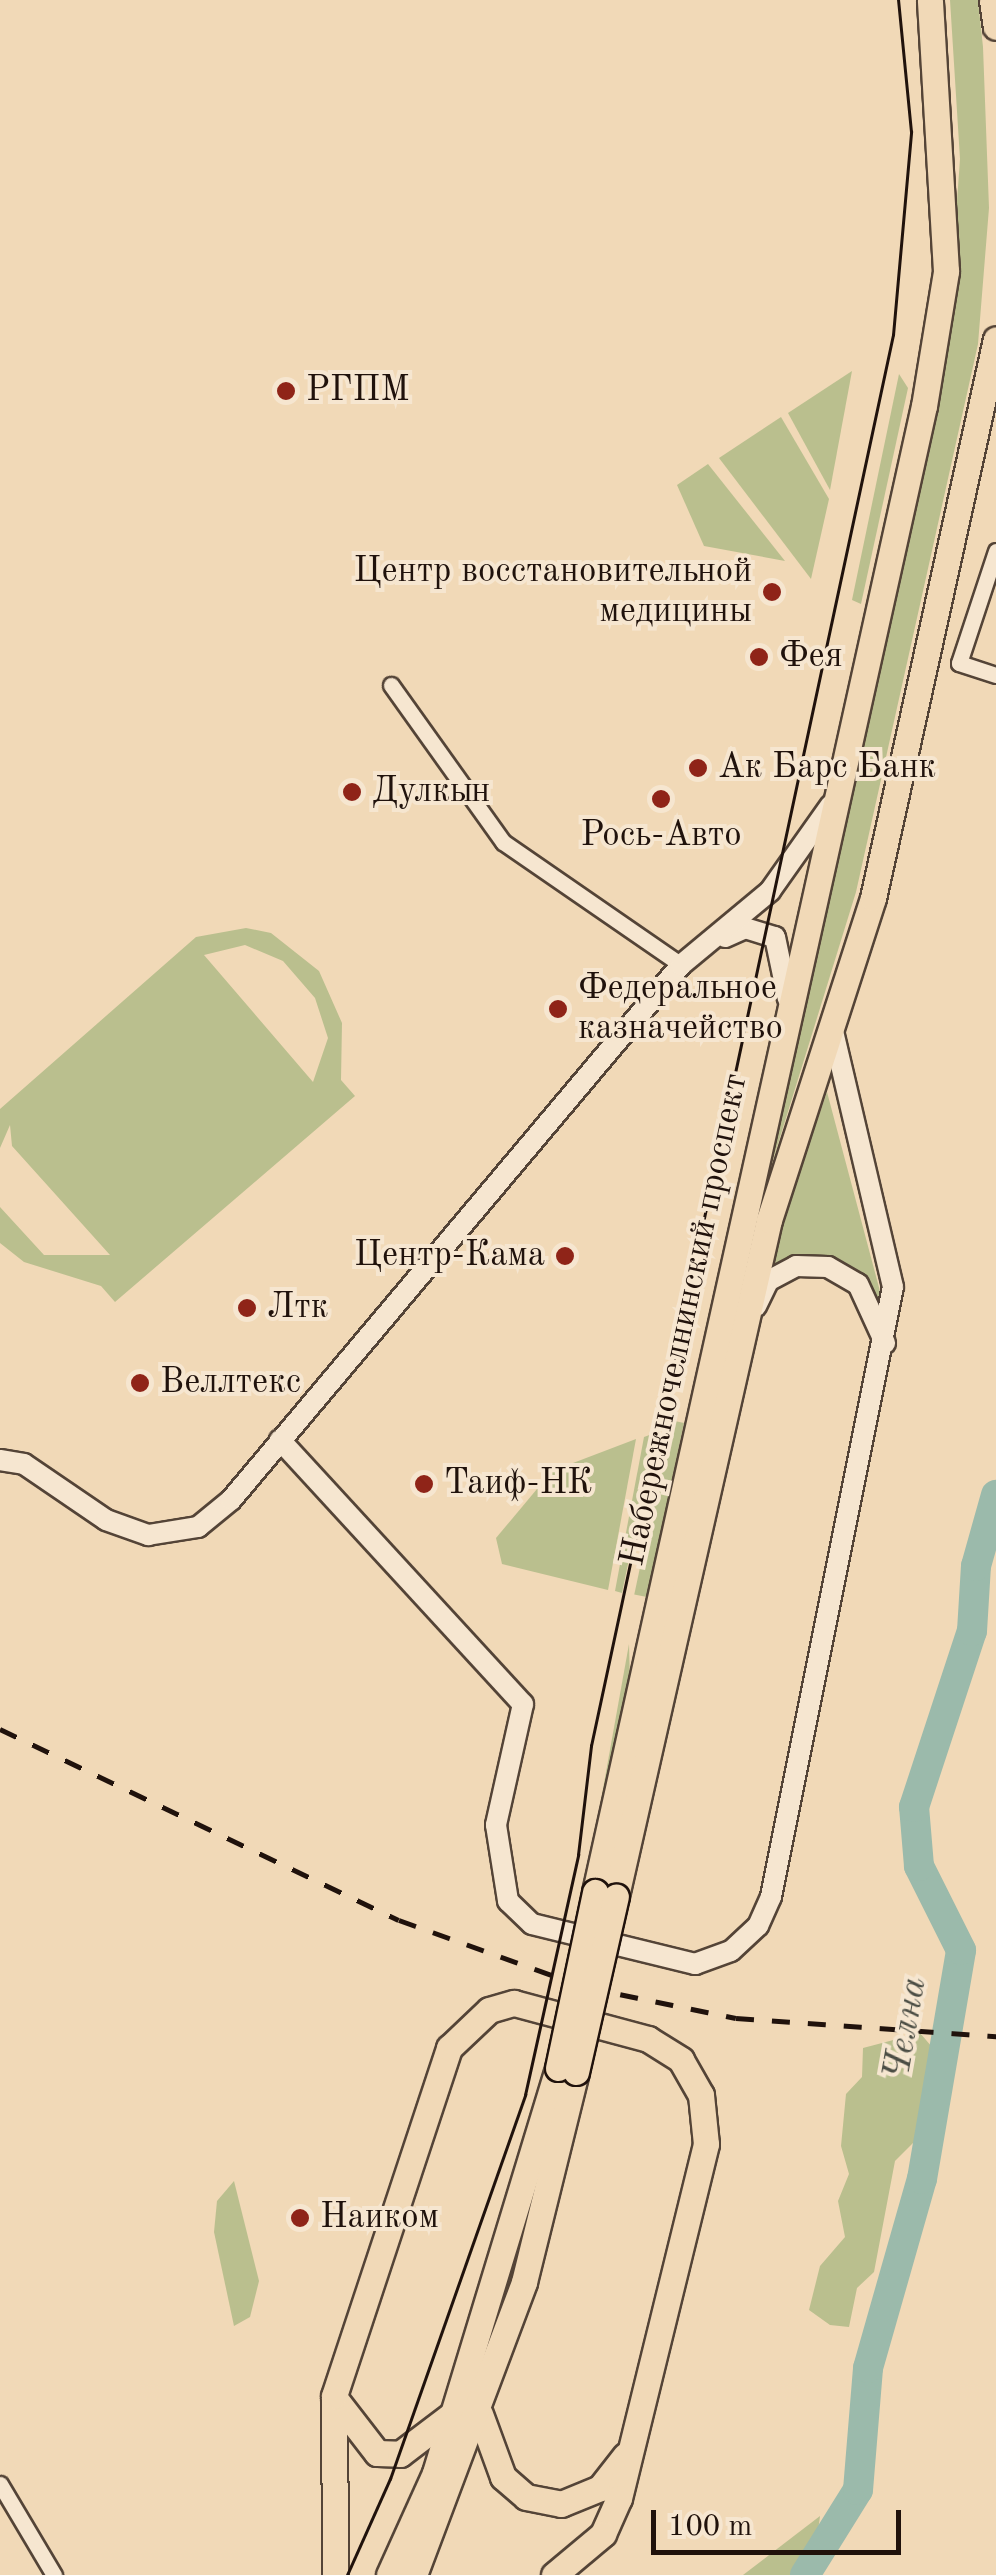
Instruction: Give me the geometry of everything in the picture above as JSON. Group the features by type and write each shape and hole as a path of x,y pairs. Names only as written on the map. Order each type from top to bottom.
{"main road":[{"name":"Набережночелнинский проспект","path":"414,2575 467,2413 567,2070 946,272 930,0"},
{"path":"992,0 996,27"},
{"name":"Набережночелнинский проспект","path":"605,1894 741,1334 873,898 996,339"},
{"path":"335,2575 334,2396 450,2048 489,2010 514,2003 648,2039 680,2060 701,2095 706,2144 631,2448 602,2534 554,2575"},
{"path":"334,2396 346,2426 376,2454 400,2454 467,2413 503,2477 526,2497 561,2504 600,2488 631,2448"},
{"name":"Набережночелнинский проспект","path":"389,2575 467,2413"}],"street":[{"path":"996,551 959,663 996,675"},
{"path":"391,685 503,842 681,965"},
{"path":"0,1460 24,1464 106,1520 148,1535 198,1527 280,1440 681,965 770,891 835,799"},
{"path":"710,944 766,928 784,946 789,1007"},
{"path":"280,1440 524,1704 496,1824 508,1901 532,1924 696,1964 758,1926 771,1897 886,1346 893,1287 832,1027"},
{"path":"741,1334 768,1281 796,1266 828,1267 858,1284 886,1346"},
{"path":"0,2484 54,2575"}],"green space":[{"path":"950,0 978,0 983,47 989,208 978,344 856,892 760,1202 947,343 960,159"},
{"path":"852,371 830,490 788,413"},
{"path":"899,374 908,388 861,604 852,600"},
{"path":"781,417 829,499 811,579 719,458"},
{"path":"708,464 785,561 704,546 677,485"},
{"path":"246,928 271,933 319,971 342,1023 341,1080 355,1096 115,1302 101,1286 24,1262 0,1243 0,1207 44,1255 110,1255 12,1146 10,1125 0,1148 0,1109 196,937","holes":["245,945 283,961 315,998 328,1038 313,1082 204,955"]},
{"path":"827,1092 880,1301 861,1277 763,1275"},
{"path":"671,1420 684,1423 647,1597 634,1594"},
{"path":"655,1433 622,1593 615,1591 644,1437"},
{"path":"636,1439 608,1590 502,1564 496,1538 552,1471"},
{"path":"629,1644 630,1684 589,1889 601,1800"},
{"path":"920,2033 932,2047 916,2140 895,2161 874,2272 857,2288 849,2327 830,2325 809,2310 820,2266 845,2237 838,2201 849,2174 841,2146 846,2094 862,2077 863,2048"},
{"path":"234,2181 259,2281 250,2317 234,2326 214,2232 217,2201"},
{"path":"820,2516 817,2539 791,2575 743,2575"}],"waterway":[{"name":"Челна","path":"805,2575 858,2490 868,2368 922,2179 961,1950 919,1866 914,1807 972,1631 976,1566 996,1495"}],"tram line":[{"path":"347,2575 390,2479 525,2095 578,1855 591,1746 893,335 911,132 898,0"}],"railway":[{"path":"0,1729 399,1920 585,1987 736,2018 996,2036"}],"place":[{"name":"РГПМ","path":"286,391"},
{"name":"Центр восстановительной медицины","path":"772,592"},
{"name":"Фея","path":"759,657"},
{"name":"Ак Барс Банк","path":"698,768"},
{"name":"Дулкын","path":"352,792"},
{"name":"Рось-Авто","path":"661,799"},
{"name":"Федеральное казначейство","path":"558,1009"},
{"name":"Центр-Кама","path":"565,1256"},
{"name":"Лтк","path":"247,1308"},
{"name":"Веллтекс","path":"140,1383"},
{"name":"Таиф-НК","path":"424,1484"},
{"name":"Наиком","path":"300,2218"}]}
